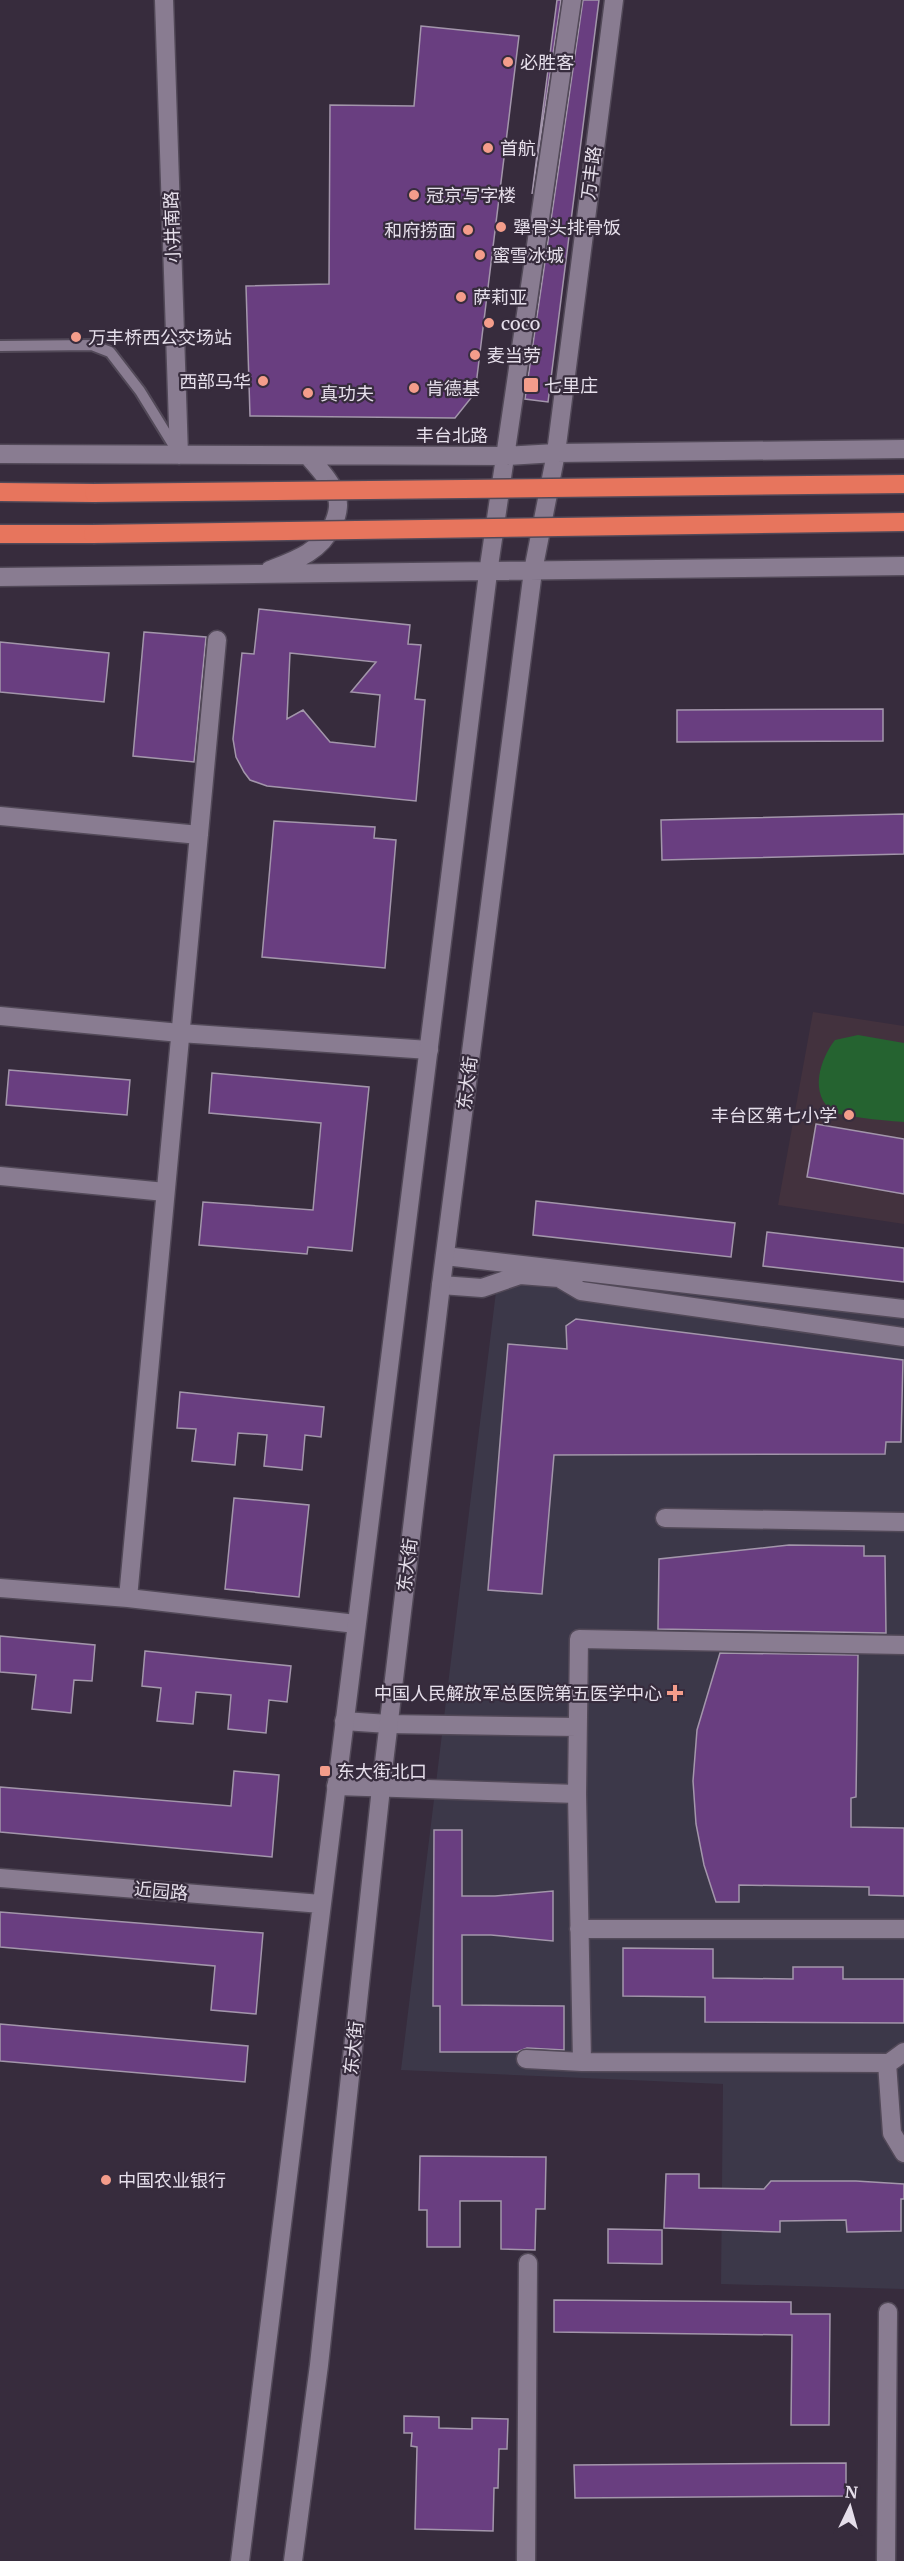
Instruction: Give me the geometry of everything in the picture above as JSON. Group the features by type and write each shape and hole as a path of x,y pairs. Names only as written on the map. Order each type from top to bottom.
{"highway":[{"path":"0,492 94,493 904,484"},
{"path":"0,534 904,522"}],"street":[{"name":"小井南路","path":"164,0 179,454"},
{"path":"240,2561 488,573 572,0"},
{"name":"万丰路","path":"533,571 555,453 614,0"},
{"name":"丰台北路","path":"0,454 506,456 555,453 904,449"},
{"path":"257,574 304,557 326,540 336,517 338,500 327,479 308,456"},
{"path":"0,577 488,573 904,566"},
{"name":"东大街","path":"293,2561 319,2365 388,1724 441,1285 533,571"},
{"path":"128,1598 217,640"},
{"path":"0,816 199,835"},
{"path":"0,1016 180,1033 429,1050"},
{"path":"0,1176 165,1192"},
{"path":"445,1256 904,1310"},
{"path":"441,1285 482,1288 520,1275 559,1278 581,1291 904,1337"},
{"path":"665,1518 904,1522"},
{"path":"0,1588 128,1598 356,1624"},
{"path":"582,2062 577,1726 579,1639 904,1645"},
{"path":"344,1721 388,1724 577,1726"},
{"path":"336,1786 578,1794"},
{"name":"近园路","path":"0,1878 321,1904"},
{"path":"579,1929 904,1929"},
{"path":"526,2059 582,2062 887,2063 904,2052"},
{"path":"887,2063 892,2133 904,2152"},
{"path":"526,2561 528,2263"},
{"path":"886,2561 888,2312"}],"lane":[{"path":"0,346 92,345 110,352 140,391 179,454"}],"shaded area":[{"name":"丰台区第七小学","path":"813,1012 904,1026 904,1224 778,1205"},
{"name":"中国人民解放军总医院第五医学中心","path":"499,1267 904,1316 904,2289 721,2284 723,2084 401,2070"}],"green space":[{"path":"858,1035 904,1043 904,1122 839,1114 826,1105 821,1096 819,1077 830,1048 835,1040"}],"building":[{"path":"557,0 561,0 532,194"},
{"path":"583,0 599,0 548,402 525,399"},
{"name":"冠京写字楼","path":"421,26 519,36 475,393 455,418 250,416 246,286 329,284 330,105 414,106"},
{"path":"259,609 410,625 408,644 421,645 415,699 425,700 416,801 267,786 250,780 236,757 233,739 242,653 254,654","holes":["290,653 376,662 351,692 380,695 375,747 330,742 303,710 287,719"]},
{"path":"144,632 206,637 194,762 133,756"},
{"path":"0,642 109,653 104,702 0,692"},
{"path":"883,709 883,741 677,742 677,710"},
{"path":"904,814 904,854 662,860 661,820"},
{"path":"274,821 375,827 374,838 396,840 385,968 262,957"},
{"path":"9,1070 130,1080 127,1115 6,1105"},
{"path":"212,1073 369,1087 352,1251 308,1247 307,1254 199,1245 203,1202 313,1210 321,1123 209,1113"},
{"path":"816,1124 904,1139 904,1194 807,1177"},
{"path":"536,1201 735,1223 731,1257 533,1235"},
{"path":"767,1232 904,1248 904,1282 763,1266"},
{"path":"576,1319 903,1360 901,1442 886,1442 885,1454 554,1455 542,1594 488,1590 508,1344 567,1349 566,1326"},
{"path":"180,1392 324,1407 321,1437 305,1435 302,1470 264,1466 267,1435 238,1433 235,1465 192,1461 196,1429 177,1428"},
{"path":"234,1498 309,1505 299,1597 225,1589"},
{"path":"789,1545 864,1546 864,1556 885,1556 886,1633 658,1629 659,1559"},
{"path":"0,1636 95,1645 92,1681 74,1680 71,1713 32,1709 36,1675 0,1672"},
{"path":"145,1651 291,1666 287,1702 269,1700 266,1733 228,1729 231,1695 196,1692 193,1724 157,1721 161,1688 142,1686"},
{"path":"720,1653 858,1655 856,1797 851,1798 851,1827 904,1828 904,1896 869,1895 869,1887 739,1885 739,1902 716,1902 704,1865 696,1824 693,1781 697,1730"},
{"path":"234,1771 279,1775 272,1857 0,1832 0,1787 231,1806"},
{"path":"434,1830 462,1830 462,1896 495,1896 553,1891 553,1941 491,1935 462,1935 462,2005 564,2006 564,2050 527,2048 517,2052 440,2052 440,2006 433,2006"},
{"path":"0,1912 263,1933 256,2014 211,2010 215,1966 0,1947"},
{"path":"623,1948 713,1949 713,1978 793,1979 793,1967 843,1967 843,1979 904,1979 904,2023 705,2022 705,1997 623,1996"},
{"path":"0,2024 248,2046 245,2082 0,2061"},
{"path":"420,2156 546,2157 545,2209 536,2209 535,2250 501,2249 501,2201 460,2201 460,2247 427,2247 427,2210 419,2210"},
{"path":"666,2174 699,2174 699,2188 764,2189 771,2181 856,2181 904,2184 904,2199 901,2199 901,2231 847,2232 846,2220 780,2221 780,2232 664,2228"},
{"path":"608,2229 662,2230 662,2264 608,2263"},
{"path":"554,2300 791,2302 791,2314 830,2314 829,2425 791,2425 792,2335 554,2332"},
{"path":"404,2416 439,2417 439,2428 472,2429 472,2418 508,2419 507,2449 499,2449 498,2488 494,2488 493,2531 415,2529 417,2447 411,2446 412,2433 404,2433"},
{"path":"846,2463 846,2496 575,2498 574,2465"}],"place":[{"name":"必胜客","path":"508,62"},
{"name":"首航","path":"488,148"},
{"name":"冠京写字楼","path":"414,195"},
{"name":"犟骨头排骨饭","path":"501,227"},
{"name":"和府捞面","path":"468,230"},
{"name":"蜜雪冰城","path":"480,255"},
{"name":"萨莉亚","path":"461,297"},
{"name":"coco","path":"489,323"},
{"name":"万丰桥西公交场站","path":"76,337"},
{"name":"麦当劳","path":"475,355"},
{"name":"西部马华","path":"263,381"},
{"name":"七里庄","path":"531,385"},
{"name":"肯德基","path":"414,388"},
{"name":"真功夫","path":"308,393"},
{"name":"丰台区第七小学","path":"849,1115"},
{"name":"中国人民解放军总医院第五医学中心","path":"675,1693"},
{"name":"东大街北口","path":"325,1771"},
{"name":"中国农业银行","path":"106,2180"}]}
